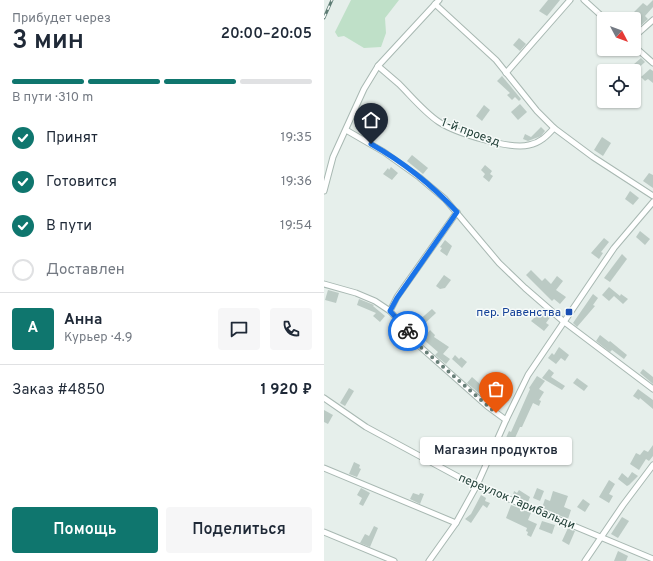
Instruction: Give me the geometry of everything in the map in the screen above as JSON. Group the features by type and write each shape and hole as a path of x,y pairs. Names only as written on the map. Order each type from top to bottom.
{"street":[{"path":"506,73 570,0"},
{"path":"584,0 597,12"},
{"path":"324,191 333,157 346,130 354,108 364,89 378,66 437,2 496,60 537,111 554,128 593,157 653,196"},
{"path":"641,31 653,20"},
{"path":"641,52 653,63"},
{"name":"1-й проезд","path":"378,66 430,115 439,122 458,130 496,143 514,146 528,146 538,142 554,128"},
{"path":"346,130 384,152 445,199 499,263 525,288 563,321 653,389"},
{"path":"430,561 456,524 528,375 563,321 614,248 653,202"},
{"path":"390,311 397,298 457,212"},
{"path":"324,284 375,300 390,311 417,344 487,406 506,420"},
{"name":"переулок Гарибальди","path":"324,398 366,427 466,481 653,559"},
{"path":"585,561 653,465"},
{"path":"324,468 456,524"},
{"path":"324,532 394,561"}],"green space":[{"path":"351,0 399,0 385,18 386,33 381,47 364,48 344,36 338,37 335,32"}],"building":[{"path":"548,0 560,0 547,16 539,11"},
{"path":"653,0 653,7 645,16 648,19 641,26 641,12 634,12 643,3 647,6"},
{"path":"519,38 526,44 520,51 513,45"},
{"path":"641,58 645,62 641,66 641,64 634,64"},
{"path":"650,69 653,71 653,83 648,79 645,81 641,77"},
{"path":"502,76 521,99 519,101 515,97 512,100 507,95 510,93 497,81"},
{"path":"520,104 527,112 518,120 511,112"},
{"path":"484,105 490,110 482,121 476,116"},
{"path":"541,127 545,131 541,136 528,141 523,139 525,134 531,137"},
{"path":"602,137 611,143 603,156 594,150"},
{"path":"412,155 428,168 423,174 407,161"},
{"path":"485,165 492,171 490,174 493,176 489,182 483,177 485,174 481,170"},
{"path":"391,167 398,173 392,180 383,174 388,168 389,170"},
{"path":"649,173 653,175 653,188 643,181"},
{"path":"630,191 639,198 633,205 625,199"},
{"path":"640,231 650,239 645,245 636,237"},
{"path":"604,238 609,242 601,252 603,253 599,259 591,253"},
{"path":"445,240 452,246 447,256 440,251 442,248 440,247"},
{"path":"622,254 627,259 610,282 604,278"},
{"path":"531,270 542,281 545,278 551,284 557,276 563,281 556,290 566,297 560,304 554,299 552,301 526,275"},
{"path":"444,275 451,280 445,288 440,289 436,286"},
{"path":"609,287 620,296 621,294 628,299 623,304 614,296 609,301 602,295"},
{"path":"328,290 339,293 336,303 325,300"},
{"path":"593,294 598,298 593,305 595,306 577,327 573,323"},
{"path":"359,299 374,305 373,306 385,316 380,322 373,316 376,313 357,305"},
{"path":"432,309 436,313 422,326 418,321"},
{"path":"543,309 551,316 546,323 549,325 544,331 531,321"},
{"path":"430,330 435,335 434,337 449,347 443,354 450,359 446,364 435,355 438,352 423,339"},
{"path":"600,335 627,355 624,359 612,350 610,352 596,341"},
{"path":"559,347 569,355 565,361 561,358 556,364 548,358 552,353 554,355"},
{"path":"455,355 459,359 461,357 467,362 462,368 452,359"},
{"path":"549,369 554,373 551,377 565,386 562,390 542,378"},
{"path":"643,369 653,377 653,384 640,373"},
{"path":"537,376 545,381 539,389 544,392 539,400 541,401 539,406 533,403 522,427 520,427 515,438 514,437 511,442 505,458 498,455 509,431 511,432 530,389 529,388"},
{"path":"472,377 480,384 485,379 499,391 496,396 493,394 488,401 467,383"},
{"path":"577,378 588,386 584,391 573,383"},
{"path":"349,388 354,391 345,406 340,403"},
{"path":"638,389 653,400 653,409 640,398 639,400 633,396"},
{"path":"324,410 333,415 328,424 324,422"},
{"path":"653,445 653,456 649,461 646,459 639,470 630,464 636,453 640,455 644,450 648,452"},
{"path":"354,462 360,465 359,468 361,469 357,477 349,474"},
{"path":"632,472 638,476 627,486 618,479 622,473 628,478"},
{"path":"609,480 615,484 609,494 613,496 609,503 599,497"},
{"path":"361,488 370,493 363,506 359,504 362,498 357,495"},
{"path":"537,488 544,491 540,501 533,498"},
{"path":"519,490 530,497 528,502 513,495 514,491 517,493"},
{"path":"553,491 568,496 564,507 571,510 568,519 542,508 545,499 550,501"},
{"path":"413,493 419,495 420,493 424,494 420,504 410,499"},
{"path":"481,495 486,498 485,501 490,503 487,508 483,505 471,523 465,519 471,514"},
{"path":"583,499 590,504 585,512 577,507"},
{"path":"511,505 531,513 528,520 537,524 531,537 527,535 527,528 506,518"},
{"path":"622,517 629,521 618,538 611,534"},
{"path":"542,521 555,525 552,534 539,529"},
{"path":"374,526 378,528 370,547 360,543 365,534 369,536"},
{"path":"568,528 575,531 569,545 562,541"},
{"path":"618,551 628,556 626,561 614,561"}],"railway":[{"path":"324,18 332,0"}],"way so far":[{"path":"408,331 417,344 496,413"}],"place":[{"name":"пер. Равенства","path":"569,312"},
{"name":"Магазин продуктов","path":"496,413"}],"route":[{"path":"371,144 418,177 445,199 457,212 397,298 390,311 408,331"}]}
